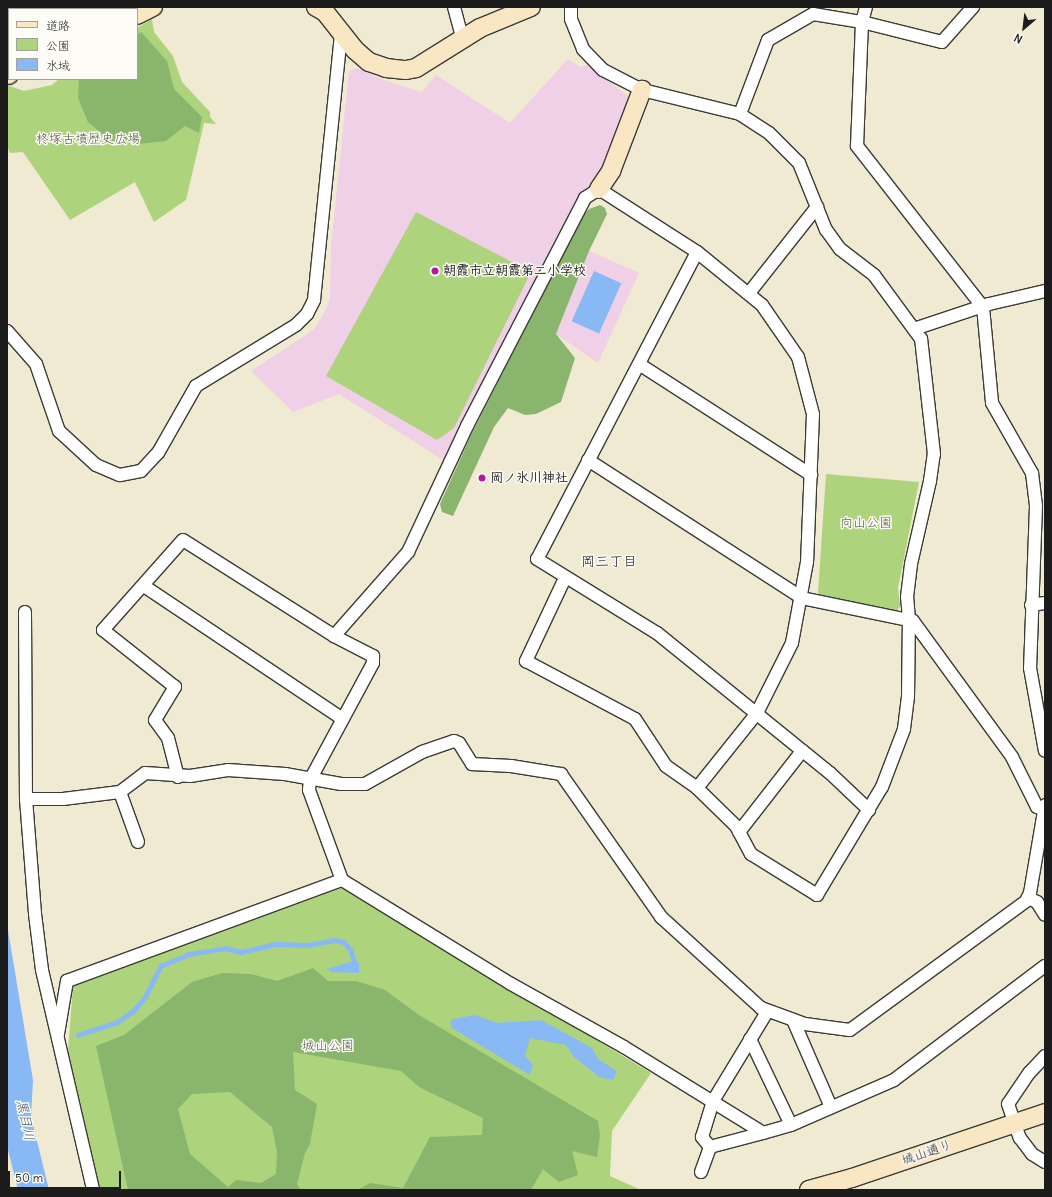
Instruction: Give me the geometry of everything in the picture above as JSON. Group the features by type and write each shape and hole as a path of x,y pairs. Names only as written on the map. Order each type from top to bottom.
{"street":[{"path":"316,7 325,12 355,50 369,62 386,68 406,70 416,68 462,36 531,7"},
{"path":"454,7 462,36"},
{"path":"565,578 526,660 635,719 666,766 698,788 739,832 751,854 817,895 882,787 904,729 908,697 909,619 906,597 910,564 930,481 934,454 921,340 874,275 840,249 826,230 799,162 768,133 740,114 642,90 603,70 583,49 571,19 571,7"},
{"path":"866,7 862,22 857,146 983,307 992,403 1032,473 1036,506 1031,605 1030,668 1045,751"},
{"path":"740,114 768,40 813,14 862,22 942,42 973,7"},
{"path":"7,331 36,364 59,431 96,465 120,475 141,471 158,453 196,386 296,325 307,314 314,300 341,34"},
{"path":"334,636 408,552 467,426 585,198 599,189 611,170 642,90"},
{"path":"599,189 697,252 762,305 798,357 813,414 811,475 802,598 792,643 756,713 698,788"},
{"path":"749,293 817,207"},
{"path":"697,252 536,558 565,578 657,633 802,751 869,810"},
{"path":"914,329 983,307 1045,291"},
{"path":"639,364 811,475"},
{"path":"26,799 63,799 120,792 145,773 178,777 228,770 285,774 310,780 341,784 365,784 422,752 454,741 459,743 472,764 511,766 561,774 661,917 767,1012 793,1020 850,1030 1028,898 1045,808 1037,807 1012,757 913,621 802,598 588,460"},
{"path":"178,777 168,738 155,720 175,687 103,630 184,540 334,636 373,656 373,663 310,780 309,790 342,880 511,984 624,1047 763,1133"},
{"path":"144,586 343,719"},
{"path":"1031,605 1045,603"},
{"path":"25,612 26,799 38,942 93,1190"},
{"path":"739,832 802,751"},
{"path":"120,792 138,842"},
{"path":"58,1034 67,981 342,880"},
{"path":"1028,898 1037,902 1045,915"},
{"path":"710,1147 791,1125 894,1080 1045,966"},
{"path":"710,1147 702,1137 713,1101 767,1012"},
{"path":"793,1020 831,1107"},
{"path":"750,1040 791,1125"},
{"path":"1045,1056 1030,1073 1008,1104 1014,1124 1032,1154 1045,1162"},
{"name":"城山通り","path":"809,1190 852,1178 1045,1114"},
{"path":"700,1172 710,1147"}],"shaded area":[{"name":"朝霞市立朝霞第二小学校","path":"568,59 580,67 587,65 629,97 630,107 594,186 577,198 443,460 339,394 293,412 251,371 316,327 327,307 330,296 331,246 349,71 357,68 389,82 422,92 436,75 510,123"},
{"name":"朝霞市立朝霞第二小学校","path":"589,251 639,273 598,363 556,334"}],"green space":[{"path":"7,7 106,8 8,8 8,14"},
{"name":"柊塚古墳歴史広場","path":"152,19 154,32 173,56 182,82 210,112 210,117 216,124 204,123 186,200 154,222 135,182 70,220 23,152 10,153 7,146 7,85 24,91 52,85 58,80 138,80 138,27"},
{"path":"141,32 167,61 174,89 202,117 199,133 185,126 166,141 138,144 109,140 88,122 78,98 79,80 138,80 138,34"},
{"path":"600,205 605,208 607,214 589,251 556,334 575,358 561,402 536,414 525,415 508,408 494,427 453,516 442,512 440,504 472,433 583,216 589,209"},
{"path":"416,212 531,272 454,428 437,440 326,376"},
{"name":"向山公園","path":"826,474 919,482 898,588 900,607 896,611 821,597 818,593"},
{"name":"城山公園","path":"344,887 651,1073 612,1131 610,1176 641,1190 98,1190 68,1051 73,986"},
{"path":"313,968 328,981 356,981 385,990 419,1015 598,1121 600,1136 597,1157 572,1151 578,1175 559,1182 543,1169 531,1190 357,1190 370,1183 403,1188 430,1137 482,1135 483,1118 419,1087 401,1071 293,1052 295,1090 317,1104 310,1144 305,1153 297,1184 301,1190 128,1190 96,1046 124,1035 192,982 222,973 251,974 277,981","holes":["230,1092 272,1127 277,1152 276,1174 261,1183 236,1180 228,1187 190,1154 178,1109 192,1094"]}],"water":[{"path":"594,271 621,283 599,333 572,321"},
{"name":"黒目川","path":"7,924 33,1080 31,1116 49,1190 18,1190 7,1146"},
{"path":"354,961 359,963 359,973 331,972 327,969"},
{"path":"475,1015 497,1023 541,1020 592,1048 598,1059 617,1071 613,1080 599,1077 573,1056 566,1045 530,1038 525,1056 533,1065 530,1075 452,1028 450,1022 453,1019"}],"waterway":[{"path":"78,1035 116,1023 133,1011 145,997 161,966 189,954 226,948 241,952 276,944 307,945 335,940 344,942 351,950 354,961"}],"place":[{"name":"朝霞市立朝霞第二小学校","path":"435,271"},
{"name":"岡ノ氷川神社","path":"482,478"}],"district":[{"name":"岡三丁目","path":"609,561"}]}
